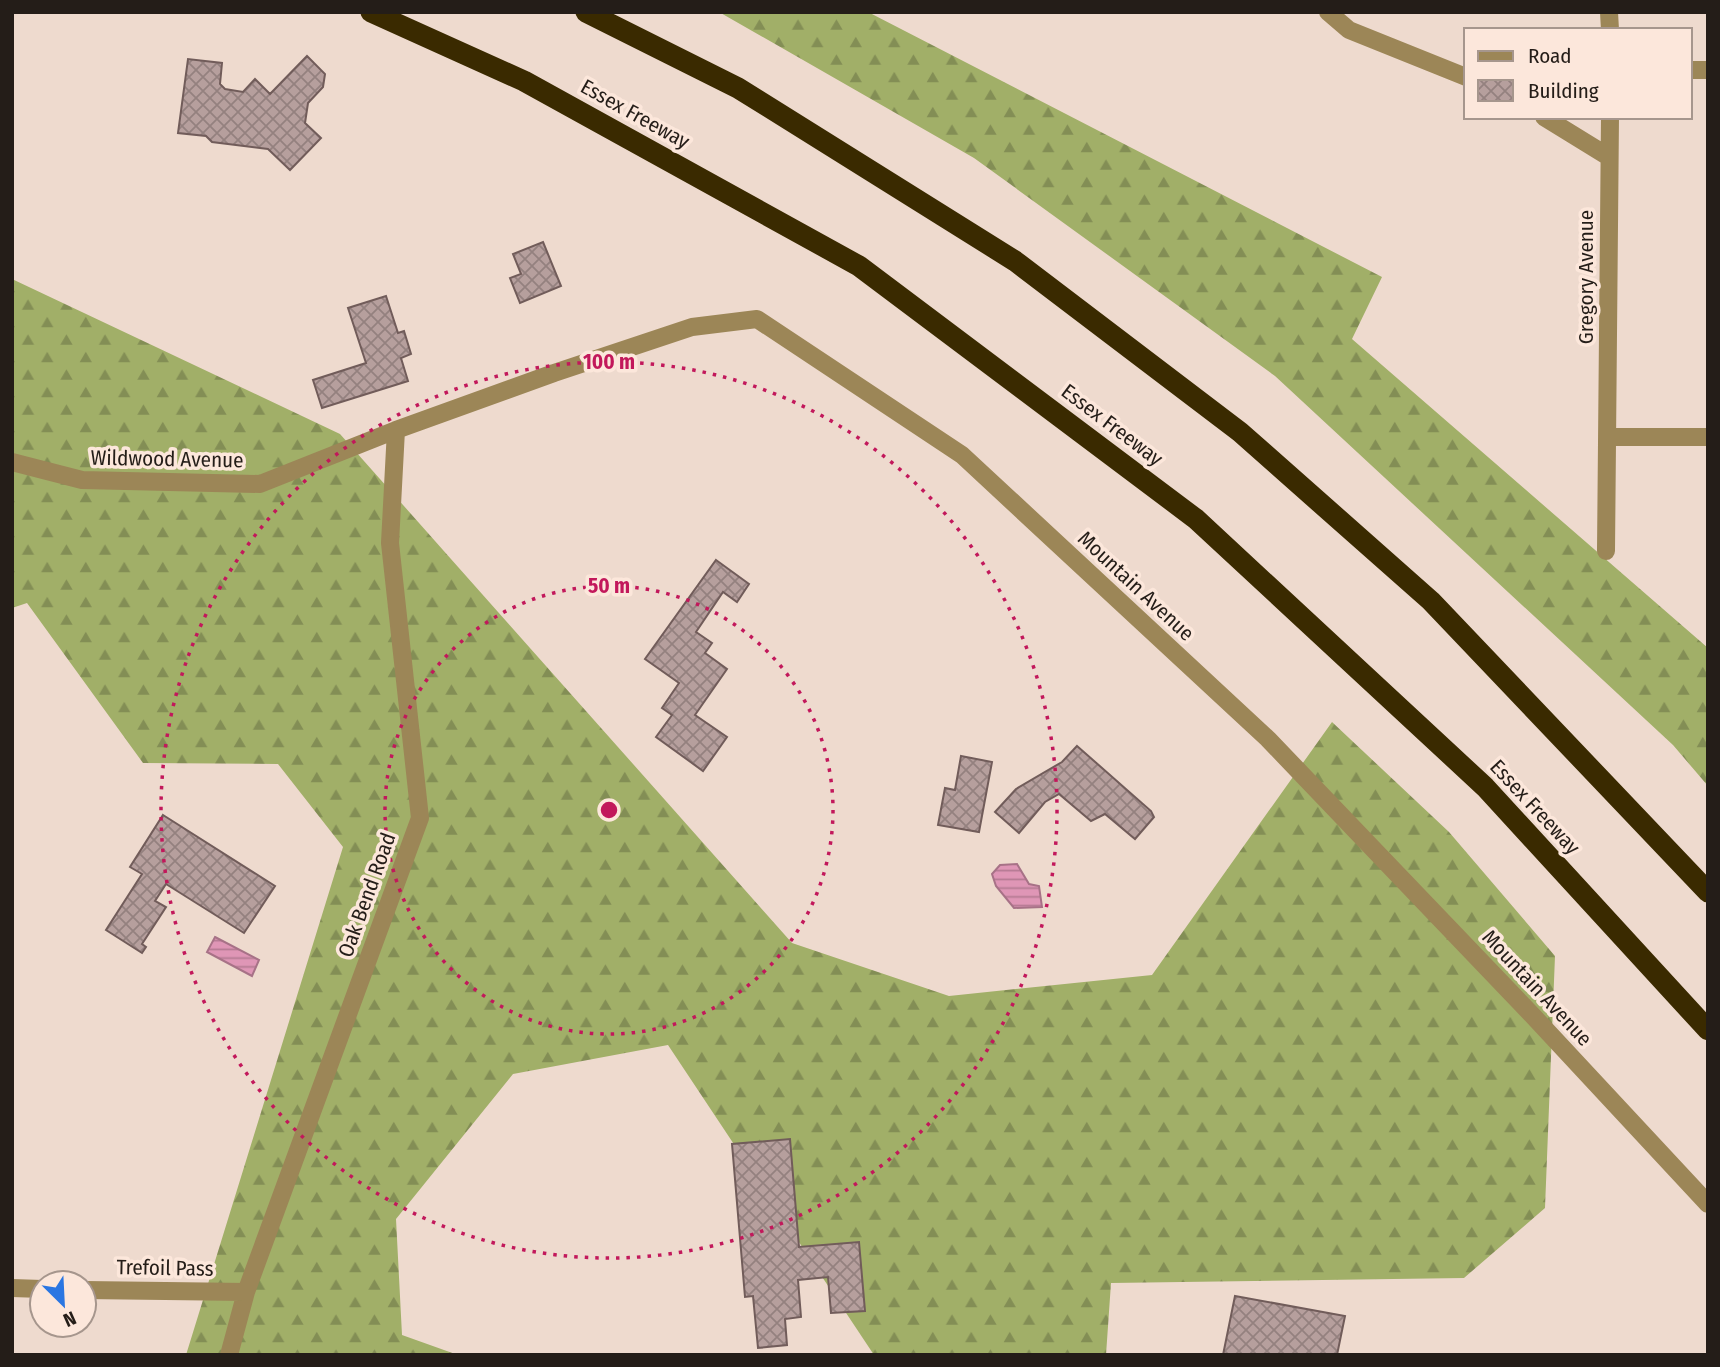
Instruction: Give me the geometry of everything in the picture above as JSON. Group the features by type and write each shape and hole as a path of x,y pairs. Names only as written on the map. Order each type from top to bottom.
{"highway":[{"name":"Essex Freeway","path":"370,12 524,81 859,266 1196,519 1485,787 1708,1030"},
{"path":"586,12 738,88 1015,261 1240,432 1431,601 1708,892"}],"street":[{"path":"1328,12 1349,30 1464,76"},
{"path":"1547,119 1609,157"},
{"name":"Gregory Avenue","path":"1606,551 1610,119"},
{"name":"Mountain Avenue","path":"396,430 692,327 757,319 962,455 1268,738 1525,1007 1708,1204"},
{"name":"Wildwood Avenue","path":"12,462 82,480 260,484 396,430"},
{"name":"Oak Bend Road","path":"229,1355 246,1292 420,818 390,543 396,430"},
{"path":"1608,437 1708,437"},
{"name":"Trefoil Pass","path":"98,1290 246,1292"}],"green space":[{"path":"719,12 868,12 1382,277 1352,339 1708,648 1708,786 1673,745 1275,376 974,158"},
{"path":"12,279 340,434 792,943 949,996 1152,975 1332,722 1449,832 1555,956 1545,1208 1464,1278 1111,1283 1106,1355 874,1355 668,1045 513,1074 396,1219 402,1335 458,1355 186,1355 343,847 278,764 143,763 27,603 12,608"}],"shaded area":[{"path":"1017,864 1029,884 1039,886 1042,907 1014,908 996,886 992,874 1000,865"},
{"path":"215,937 259,960 252,976 207,952"}],"building":[{"path":"307,56 325,74 323,87 308,103 305,123 321,138 290,170 268,149 212,142 206,136 178,133 188,59 222,63 220,84 225,89 243,92 255,79 270,94"},
{"path":"543,242 561,286 520,303 510,278 521,274 513,254"},
{"path":"386,296 398,333 404,331 411,354 401,358 408,381 322,408 313,380 366,363 348,308"},
{"path":"716,560 749,584 737,602 723,592 696,632 712,643 705,653 727,669 695,715 727,737 703,771 656,737 672,715 662,708 679,683 645,659"},
{"path":"1077,746 1151,811 1154,817 1135,839 1105,814 1091,821 1059,794 1045,802 1019,833 995,812 1016,789 1062,762"},
{"path":"961,756 992,762 979,832 938,825 945,788 955,790"},
{"path":"163,815 275,886 244,933 166,884 155,901 166,907 142,944 146,947 142,953 106,930 142,874 130,867"},
{"path":"790,1139 799,1247 859,1242 865,1311 831,1313 828,1277 798,1280 801,1317 785,1319 787,1345 758,1348 753,1296 745,1297 732,1144"},
{"path":"1235,1296 1345,1316 1337,1355 1223,1355"}]}
